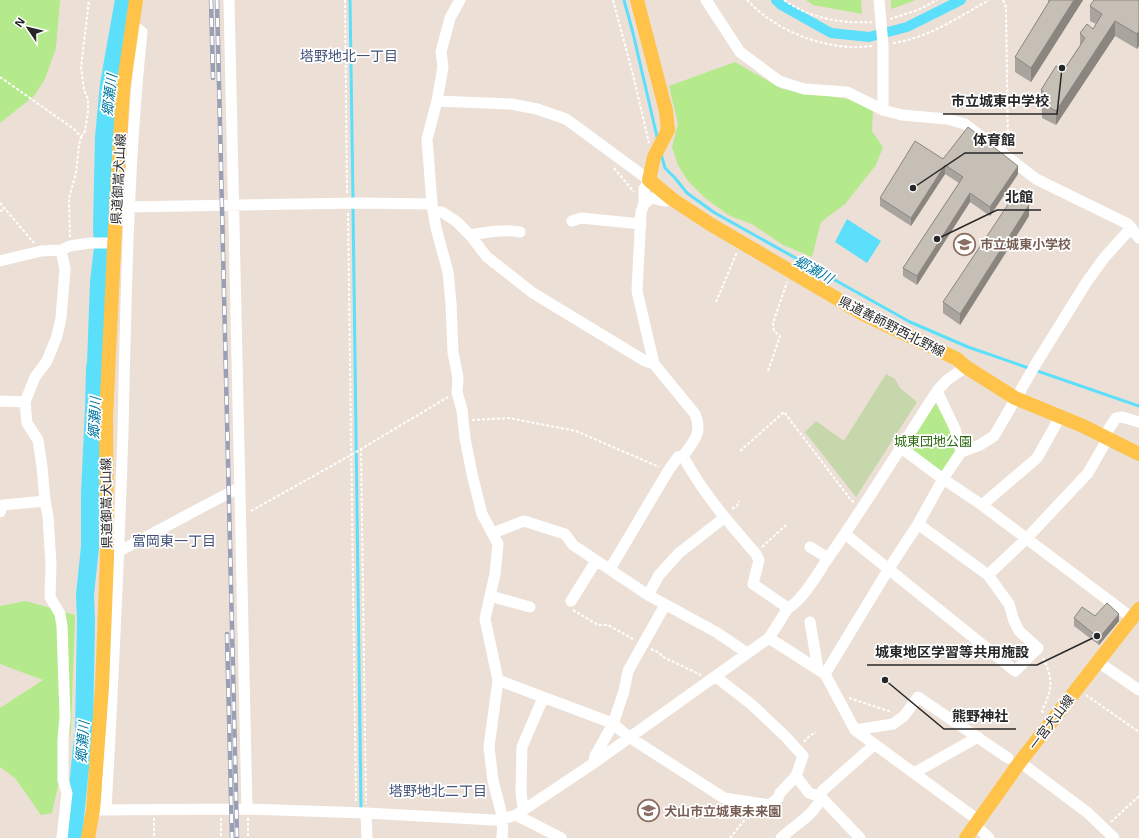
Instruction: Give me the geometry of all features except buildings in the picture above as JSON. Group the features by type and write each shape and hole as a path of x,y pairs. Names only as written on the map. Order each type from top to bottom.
{"main road":[{"name":"県道御嵩犬山線","path":"88,838 100,810 102,687 113,554 106,418 111,243 123,207 124,90 136,0"},
{"path":"637,0 666,111 668,130 654,157 649,180"},
{"name":"県道善師野西北野線","path":"649,180 672,199 710,224 863,314 957,359 966,367 1015,398 1106,437 1139,454"},
{"name":"一宮犬山線","path":"966,838 1014,760 1053,720 1136,614"}],"street":[{"path":"229,0 247,809"},
{"path":"460,0 450,18 441,52 443,67 437,101 427,139 436,228 448,272 453,352 458,378 457,392 462,410 472,474 482,514 498,544 498,555 485,619 498,680 489,747 493,781 503,820 502,838"},
{"path":"706,0 740,52 779,81 804,89 847,92 883,110 902,115 947,119 965,124 1036,178 1128,224 1139,238"},
{"path":"879,0 880,21 884,45 883,110"},
{"path":"437,101 511,104 538,109 566,120 649,180 644,189 644,200 641,212 637,291 654,364 695,414 698,423 697,439 683,456 678,457 668,471 610,569"},
{"path":"644,200 651,198 666,201 672,199"},
{"path":"240,487 113,554 123,207 353,203 433,208 458,222 470,235 486,257 533,293 645,361 654,364"},
{"path":"572,221 581,218 641,224"},
{"path":"822,671 918,524 961,452 980,445 994,436 1015,398 1086,283 1104,258 1131,228"},
{"path":"470,235 493,231 520,232"},
{"path":"0,261 90,243 111,243"},
{"path":"62,838 67,793 63,780 62,740 65,717 62,626 60,614 50,597 51,565 48,516 42,467 38,440 26,423 25,402 35,377 46,361 57,336 61,318 65,248"},
{"path":"100,810 247,809 494,820 503,820 520,812 594,763 769,638 788,608 793,606 845,534 937,391 948,380 966,367"},
{"path":"937,391 955,429 961,452"},
{"path":"0,401 25,402"},
{"path":"982,506 1037,458 1060,417"},
{"path":"988,575 1026,539 1088,472 1116,418 1122,417 1139,422"},
{"path":"900,447 1026,539 1136,614"},
{"path":"683,456 693,475 724,518 756,554 759,560 753,584 788,608"},
{"path":"0,512 3,505 45,501"},
{"path":"648,595 659,575 679,553 724,518"},
{"path":"493,533 524,520 565,534 572,545 596,561 648,595 716,632 747,653"},
{"path":"845,534 1015,671 1038,648 1019,631 1014,621 1009,604 988,575 918,524"},
{"path":"810,547 828,558"},
{"path":"571,601 596,561"},
{"path":"490,596 530,607"},
{"path":"594,763 595,756 613,724 624,691 628,671 665,605"},
{"path":"810,622 822,671 855,730 914,773 976,823 989,838"},
{"path":"769,638 822,671"},
{"path":"1098,662 1139,690"},
{"path":"498,680 613,724 629,737 724,798 770,806 796,776 803,756 799,750 751,704 716,677"},
{"path":"855,730 893,724 904,716 918,697 1014,760 1088,813 1114,838"},
{"path":"520,812 522,747 543,698"},
{"path":"914,773 978,737"},
{"path":"781,838 789,830 810,815 821,797 822,791 874,744"},
{"path":"796,776 809,793 821,797 860,838"},
{"path":"520,812 561,838"},
{"path":"361,813 367,838"}],"path":[{"path":"65,248 70,198 76,173 79,145 88,112 88,99 84,90 81,67 89,0"},
{"path":"345,0 353,203 351,455 361,813"},
{"path":"613,0 633,75 648,143 654,157"},
{"path":"747,0 754,8 779,25 807,38 833,45 853,48 900,42 928,33 989,0"},
{"path":"784,0 802,10 828,20 861,23 898,18 937,0"},
{"path":"1002,0 1006,7 1007,22 1008,142 1006,155"},
{"path":"0,77 74,129 81,137"},
{"path":"612,153 612,165 620,177 644,200"},
{"path":"0,203 41,252"},
{"path":"0,211 5,209"},
{"path":"716,302 741,242"},
{"path":"768,370 780,336 774,331 774,323 785,285 793,272"},
{"path":"241,516 351,455 457,392"},
{"path":"740,451 784,412 851,500 862,508"},
{"path":"463,420 509,418 576,431 668,471"},
{"path":"361,448 361,813"},
{"path":"756,554 786,525"},
{"path":"1038,648 1051,678 1050,695 1042,712 1053,720"},
{"path":"1077,688 1139,732"},
{"path":"835,692 904,716"},
{"path":"799,750 807,738 816,732"},
{"path":"1105,829 1139,796"},
{"path":"730,838 757,804"},
{"path":"154,809 154,838"},
{"path":"220,809 221,838"},
{"path":"247,809 248,838"}],"green space":[{"path":"0,0 60,0 56,48 45,79 34,96 0,123"},
{"path":"806,0 861,0 862,14 813,5"},
{"path":"891,0 916,0 891,9"},
{"path":"735,62 782,89 848,99 873,110 872,131 883,147 876,165 845,204 821,222 812,257 783,245 752,224 730,216 705,198 688,181 678,165 672,147 678,124 669,86"},
{"path":"886,374 895,379 900,388 917,402 856,497 805,432 816,421 844,441"},
{"name":"城東団地公園","path":"935,402 950,429 956,451 942,473 906,446"},
{"path":"26,601 75,615 71,729 52,813 41,815 15,778 0,767 0,708 43,680 0,664 0,606"}],"water":[{"path":"847,219 881,241 867,263 835,242"}],"waterway":[{"name":"郷瀬川","path":"73,838 84,733 85,595 90,547 90,493 95,368 99,282 103,247 104,137 109,84 124,0"},
{"path":"350,0 353,200"},
{"name":"郷瀬川","path":"624,0 658,141"},
{"path":"776,0 781,5 831,33 869,37 907,27 961,0"},
{"name":"郷瀬川","path":"661,154 665,168 687,193 715,213 910,322 968,347 1139,406"},
{"path":"353,206 361,810"}],"railway":[{"path":"211,0 213,78"},
{"path":"217,0 237,838"},
{"path":"227,634 232,838"}],"place":[{"name":"市立城東中学校","path":"1062,68"},
{"name":"体育館","path":"913,188"},
{"name":"北館","path":"937,239"},
{"name":"市立城東小学校","path":"965,244"},
{"name":"城東地区学習等共用施設","path":"1097,636"},
{"name":"熊野神社","path":"885,680"},
{"name":"犬山市立城東未来園","path":"649,811"}],"district":[{"name":"塔野地北一丁目","path":"349,55"},
{"name":"富岡東一丁目","path":"174,540"},
{"name":"塔野地北二丁目","path":"438,790"}]}
